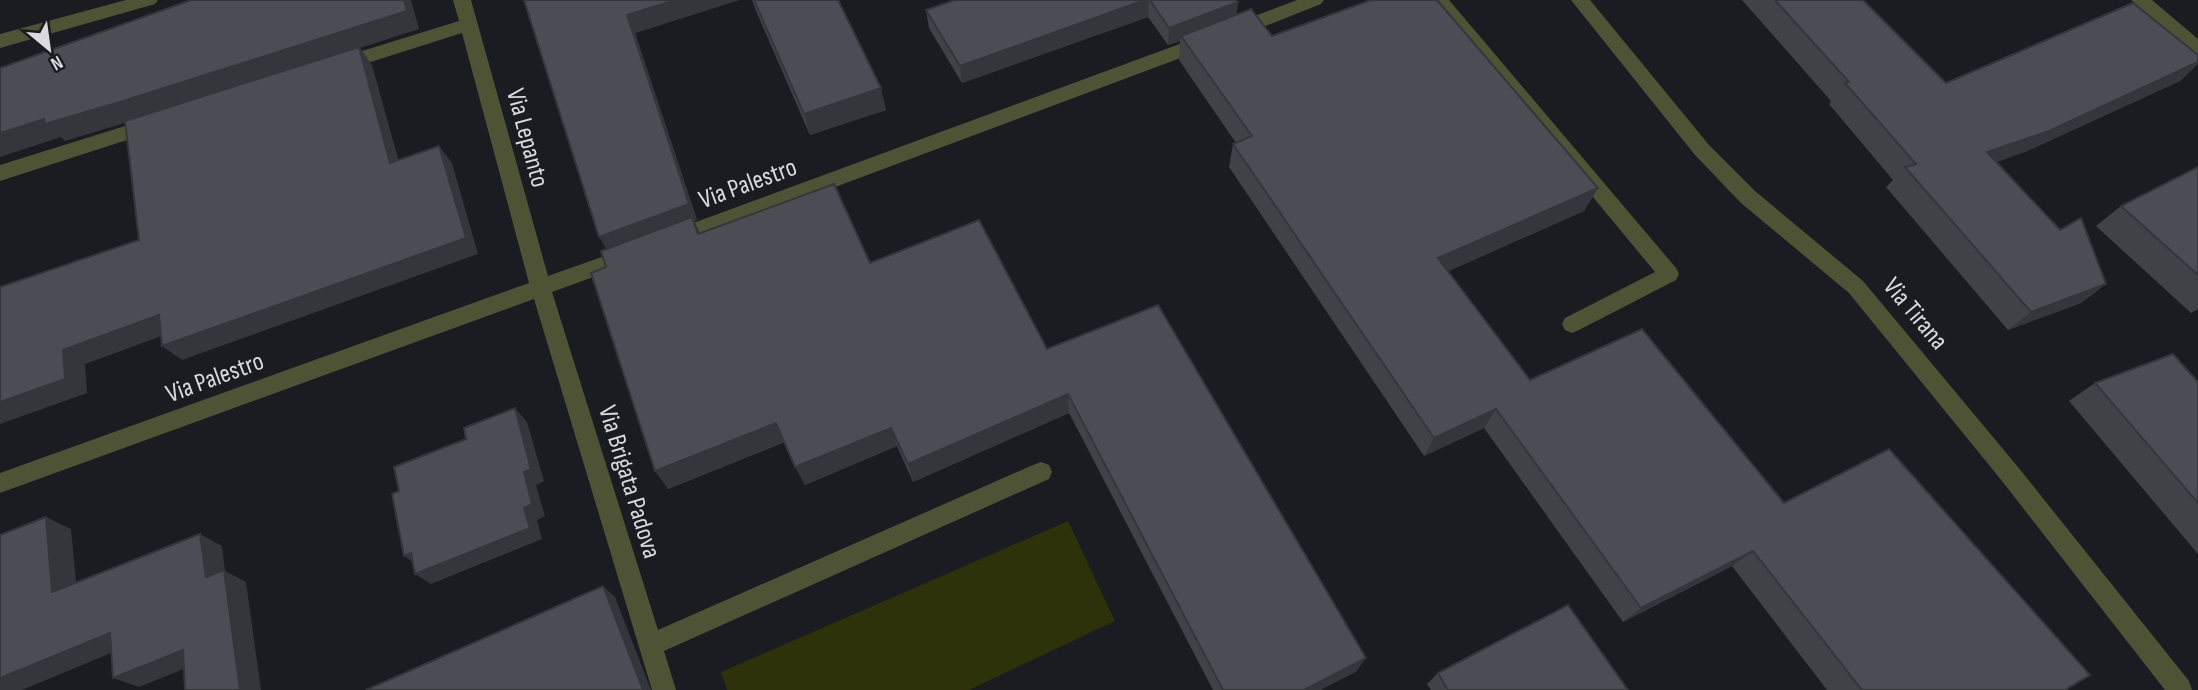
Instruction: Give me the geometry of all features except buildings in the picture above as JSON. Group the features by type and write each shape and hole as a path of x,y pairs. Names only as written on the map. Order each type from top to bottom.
{"street":[{"path":"0,41 149,0"},
{"name":"Via Lepanto","path":"462,0 541,289"},
{"name":"Via Palestro","path":"0,484 541,289 1315,0"},
{"path":"1439,0 1669,274 1572,324"},
{"name":"Via Tirana","path":"1580,0 1702,150 1748,197 1856,287 2010,474 2180,690"},
{"path":"2140,0 2198,49"},
{"path":"318,72 470,24"},
{"path":"0,173 172,118"},
{"name":"Via Brigata Padova","path":"541,289 664,690"},
{"path":"649,646 1041,472"}],"green space":[{"path":"1068,521 1115,621 969,690 727,690 721,672"}]}
